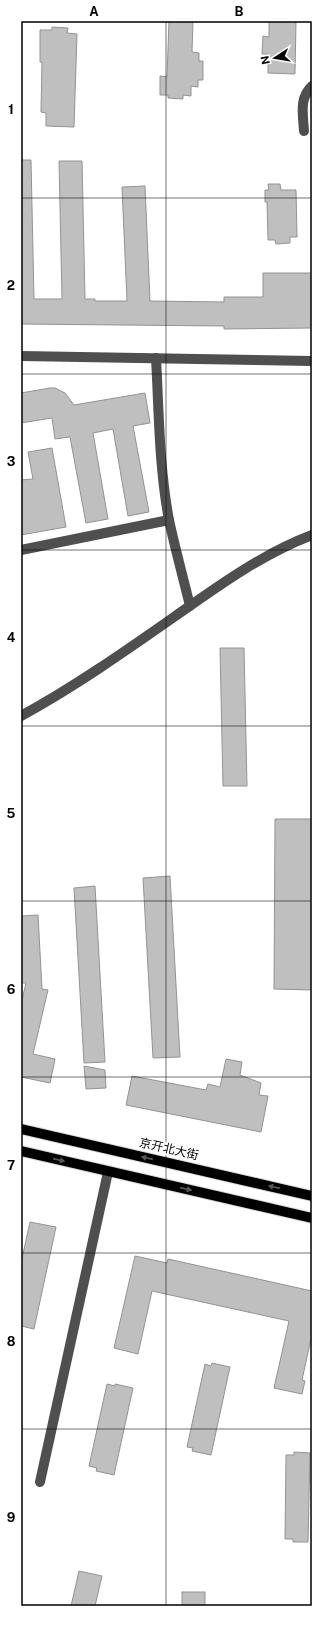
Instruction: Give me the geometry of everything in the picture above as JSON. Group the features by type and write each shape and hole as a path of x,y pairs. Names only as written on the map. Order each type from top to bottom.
{"main road":[{"name":"京开北大街","path":"21,1129 312,1196"},
{"path":"21,1151 312,1218"}],"street":[{"path":"304,131 308,119 302,104 307,91 312,86"},
{"path":"21,356 312,361"},
{"path":"156,358 160,437 169,520 190,606"},
{"path":"21,550 169,520"},
{"path":"21,716 59,695 93,673 261,559 284,546 312,536"},
{"path":"40,1482 108,1172"}],"building":[{"path":"169,21 193,21 192,52 199,53 199,61 203,61 203,80 198,80 198,87 191,86 191,96 183,95 183,99 168,98 168,95 160,95 160,76 167,77"},
{"path":"269,21 296,21 295,74 268,73 268,54 262,54 263,36 269,37"},
{"path":"52,27 68,28 67,33 77,34 74,127 46,126 46,113 41,112 42,62 40,62 40,30 52,30"},
{"path":"21,160 31,160 34,299 62,299 59,161 82,161 85,299 95,299 95,301 127,301 122,187 145,186 150,301 224,302 224,297 263,297 263,273 312,273 312,328 224,329 224,326 21,324"},
{"path":"268,184 280,184 281,190 296,190 297,237 290,237 290,243 276,244 275,240 268,240 267,202 265,202 265,190 269,190"},
{"path":"55,388 65,393 74,405 145,393 150,423 133,426 149,512 128,516 113,429 93,433 108,519 86,523 70,437 55,439 52,418 21,423 21,393"},
{"path":"52,448 66,527 21,535 21,480 33,479 28,452"},
{"path":"220,648 244,648 247,786 223,786"},
{"path":"275,819 312,819 312,990 274,989"},
{"path":"170,876 180,1057 153,1058 143,878"},
{"path":"95,886 105,1062 84,1063 74,888"},
{"path":"38,915 42,989 48,990 33,1054 55,1059 50,1083 21,1077 21,1004 26,983 21,983 21,916"},
{"path":"226,1059 242,1062 240,1075 261,1083 259,1095 268,1096 261,1132 126,1105 132,1076 206,1090 208,1084 220,1087"},
{"path":"84,1066 105,1070 106,1088 86,1089"},
{"path":"30,1222 56,1227 34,1329 21,1326 21,1263"},
{"path":"135,1256 167,1263 168,1259 312,1291 312,1334 302,1380 305,1381 302,1394 274,1388 289,1321 152,1291 138,1354 114,1348"},
{"path":"212,1363 230,1367 211,1455 192,1451 193,1448 187,1447 205,1364 211,1366"},
{"path":"107,1384 115,1386 115,1384 133,1388 114,1475 96,1471 97,1468 89,1466"},
{"path":"294,1452 310,1453 308,1542 293,1542 293,1539 285,1539 286,1455 294,1455"},
{"path":"79,1571 102,1576 95,1606 71,1606"},
{"path":"182,1592 205,1592 205,1606 182,1606"}]}
